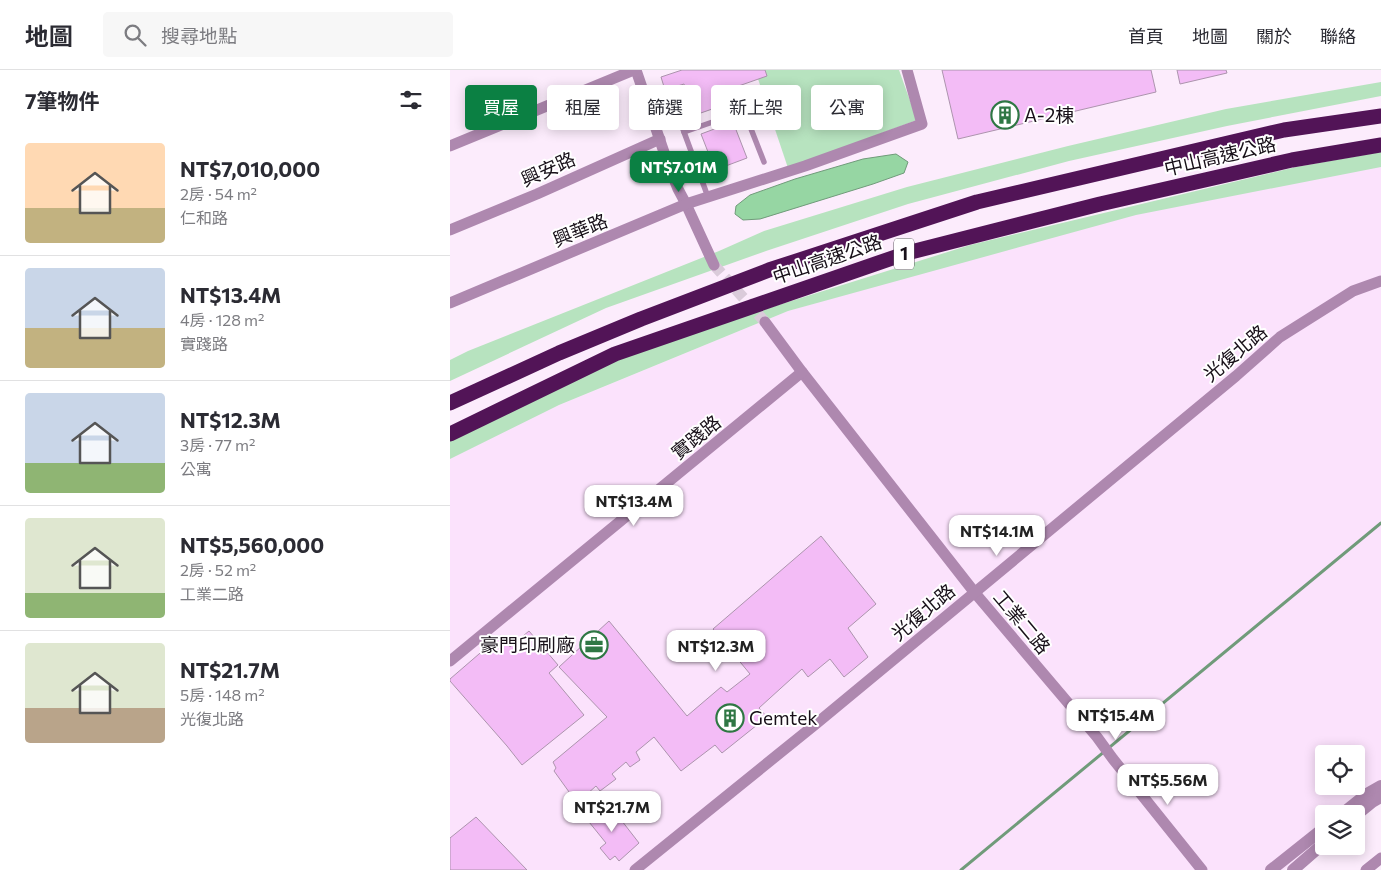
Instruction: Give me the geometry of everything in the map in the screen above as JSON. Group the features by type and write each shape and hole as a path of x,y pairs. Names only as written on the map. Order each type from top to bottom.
{"highway":[{"name":"中山高速公路","path":"450,403 559,353 650,315 770,270 977,202 1284,130 1381,116"},
{"name":"中山高速公路","path":"450,434 615,354 908,252 1100,204 1292,160 1381,145"}],"street":[{"path":"450,146 635,70 678,189 714,265"},
{"name":"興華路","path":"450,303 686,204 804,166 922,124 907,70"},
{"name":"興安路","path":"450,230 536,194 660,138"},
{"name":"光復北路","path":"636,870 817,723 1236,376 1280,337 1353,291 1381,281"},
{"name":"工業二路","path":"765,322 975,592 1098,737 1113,759 1202,870"},
{"name":"實踐路","path":"450,661 802,372"},
{"path":"1353,805 1381,786"},
{"path":"1365,808 1381,797"},
{"path":"1271,870 1315,835"},
{"path":"1293,870 1315,851"},
{"path":"1366,870 1381,858"}],"lane":[{"path":"708,197 684,132 744,111 764,162"},
{"path":"668,164 693,155"}],"shaded area":[{"path":"755,70 899,70 917,120 788,168 775,130 801,130 801,85 760,85"},
{"path":"1381,82 1381,96 1227,126 1069,161 908,204 766,251 606,308 450,381 450,360 468,351 719,251 764,231 907,187 1068,146 1226,109"},
{"path":"1381,152 1381,167 1136,215 788,311 559,405 450,459 450,441 618,359 769,308 970,245 1296,167"},
{"path":"896,154 908,162 904,173 760,219 743,220 735,214 736,206 750,195 795,179 863,159"},
{"path":"1381,163 1381,793 1364,805 1315,805 1315,844 1284,870 450,870 450,450 788,311 1162,205"}],"building":[{"path":"682,70 765,70 767,76 741,85 711,85 711,109 701,113 701,85 663,85 661,77"},
{"name":"A-2棟","path":"942,70 1151,70 1156,92 958,139"},
{"path":"1177,70 1226,70 1227,73 1180,84"},
{"path":"712,130 736,130 747,158 715,170 701,134"},
{"path":"821,536 876,604 848,628 868,657 844,677 830,659 808,677 802,669 759,708 767,717 722,753 715,745 681,771 654,737 636,752 640,760 630,767 626,762 612,774 616,779 600,791 596,786 577,803 554,771 556,768 553,762 607,717 559,667 609,621 687,716 721,687 727,692 750,674 713,629"},
{"path":"529,631 558,665 549,673 584,715 522,765 450,679 501,635 510,647"},
{"path":"601,804 611,815 615,812 639,843 619,861 615,856 610,860 600,848 606,843 585,817"},
{"path":"476,817 527,870 450,870 450,838"}],"waterway":[{"path":"961,870 1381,523"}],"tunnel":[{"path":"714,265 765,322"}],"place":[{"name":"A-2棟","path":"1005,115"},
{"name":"豪門印刷廠","path":"594,645"},
{"name":"Gemtek","path":"730,718"}]}
